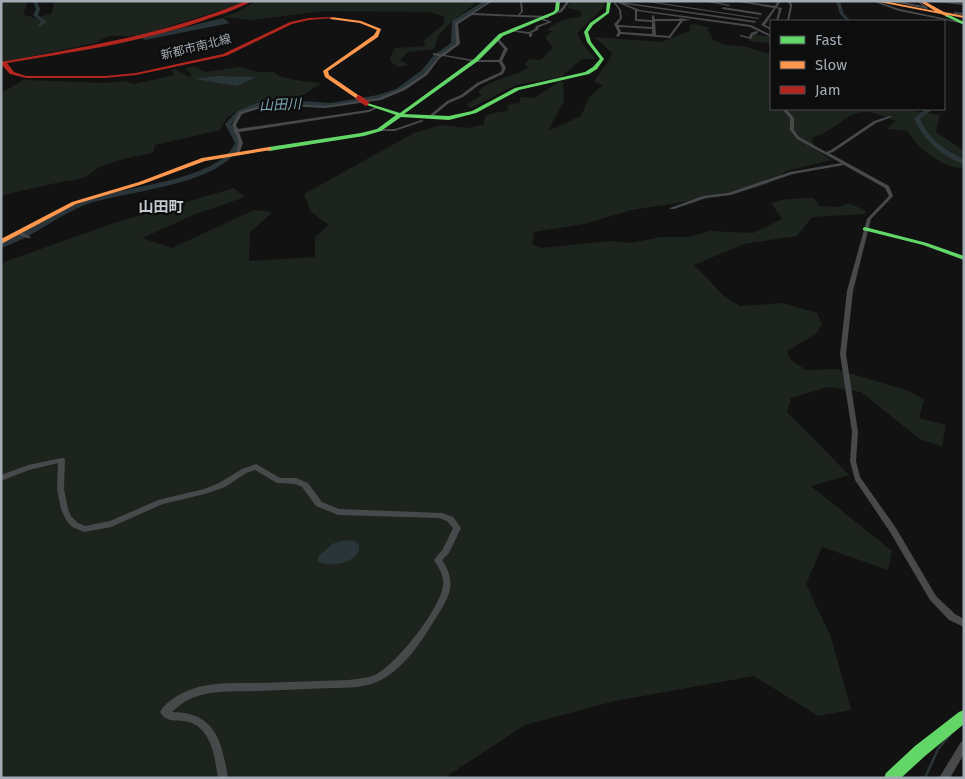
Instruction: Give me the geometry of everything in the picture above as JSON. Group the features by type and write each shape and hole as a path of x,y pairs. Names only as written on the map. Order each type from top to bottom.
{"main road":[{"path":"3,63 164,31 216,16 250,1"},
{"path":"1,242 74,203 141,183 204,159 322,143 379,130 404,114 475,61 497,38 548,16 557,10 558,1"},
{"path":"875,1 958,17"},
{"path":"881,1 958,17"},
{"path":"921,1 958,17"},
{"name":"新都市南北線","path":"3,63 12,73 26,77 126,75 233,52 296,21 332,18 365,23 378,29 376,36 329,66 325,71 327,76 360,102 376,108 434,119 460,116 480,109 505,92 533,84 578,76 595,68 602,59 587,39 586,30 589,25 608,12 613,2"},
{"path":"865,230 925,244 964,258"},
{"path":"891,778 920,751 964,716"}],"street":[{"path":"232,154 241,143 234,125 240,113 256,107 288,104 325,108 380,98 404,89 426,74 442,55 458,44 456,24 492,1"},
{"path":"519,15 522,11 521,1"},
{"path":"471,14 548,16 561,11 569,1"},
{"path":"642,1 758,18"},
{"path":"653,14 667,1"},
{"path":"672,1 761,14"},
{"path":"703,1 764,10"},
{"path":"734,1 782,9 777,20"},
{"path":"751,26 771,2 764,1"},
{"path":"770,29 762,25 780,1"},
{"path":"788,20 791,6 789,1"},
{"path":"875,1 899,10 958,17"},
{"path":"891,1 927,8 917,1"},
{"path":"936,1 964,6"},
{"path":"613,2 755,22"},
{"path":"613,2 636,11 701,20 770,36"},
{"path":"613,2 620,10 621,18 617,25 619,34 654,34 670,37 682,21"},
{"path":"701,20 719,2"},
{"path":"636,11 636,20 701,20 751,26 770,36"},
{"path":"653,14 654,34"},
{"path":"512,31 530,34 551,22 548,16"},
{"path":"678,16 682,21"},
{"path":"617,25 645,25"},
{"path":"617,25 654,28"},
{"path":"742,36 750,38 756,32"},
{"path":"497,38 506,50 500,61"},
{"path":"434,54 475,61 500,61"},
{"path":"432,116 448,102 462,96 478,84 501,75 504,68 500,61"},
{"path":"355,113 364,108 360,102"},
{"path":"235,131 355,113 376,108"},
{"path":"785,110 792,118 794,134 824,153 887,187 892,194 873,212 865,230 850,291 843,354 855,432 852,460 857,478 893,530 933,598 952,617 964,624"},
{"path":"824,153 832,151 875,122 890,117"},
{"path":"379,130 395,130 422,120"},
{"path":"672,208 705,197 729,194 792,173 844,164"},
{"path":"19,233 29,237"},
{"path":"1,478 28,468 62,460 60,493 71,521 84,529 111,524 160,502 222,485 244,471 256,467 279,481 296,481 305,485 319,504 338,512 438,515 450,519 457,528 446,550 438,560 446,571 448,578 442,600 430,620 394,666 378,678 351,683 211,688 171,706 165,712 170,716 184,715 203,723 214,740 223,778"},
{"path":"944,778 964,745"}],"shaded area":[{"path":"1,1 28,1 23,15 38,18 52,13 54,1 244,1 241,4 138,36 108,36 95,43 1,63"},
{"path":"256,1 471,1 475,4 445,28 438,37 434,49 408,52 400,60 409,65 399,67 391,62 390,58 395,48 426,46 423,41 443,25 445,17 430,12 324,11 252,20 223,17 240,11"},
{"path":"572,1 604,1 604,7 577,33 584,46 596,59 582,59 561,77 516,85 471,108 467,104 482,95 478,92 483,87 523,71 529,67 524,65 530,59 541,60 553,47 545,38 552,31 547,30 563,20 581,17 581,11 567,8"},
{"path":"223,18 230,23 145,40 142,38"},
{"path":"695,24 710,28 708,30 713,40 724,45 744,46 769,54 770,52 770,110 907,110 940,115 936,132 964,151 964,168 947,165 931,156 917,144 907,131 887,129 895,121 867,112 858,113 812,138 814,146 832,160 786,171 766,185 730,195 632,210 584,224 534,232 532,244 541,248 609,241 631,243 661,237 689,237 710,231 753,233 782,219 771,203 787,199 814,198 819,206 840,207 849,203 866,211 865,214 812,217 797,236 744,244 694,265 724,296 740,306 782,303 817,313 822,324 816,334 787,351 791,360 806,370 836,369 909,391 924,400 919,418 946,425 942,446 921,440 861,392 828,387 791,398 787,412 849,475 811,486 892,551 888,570 822,547 806,584 831,637 851,710 818,716 754,676 615,701 525,725 444,778 1,778 1,263 117,222 234,188 245,197 196,214 142,238 172,248 254,210 273,212 250,232 249,261 315,257 315,237 329,225 311,212 304,194 414,133 441,125 467,128 483,125 486,115 509,110 506,105 520,103 520,97 534,98 560,81 563,83 564,101 548,131 581,116 589,97 603,85 594,82 612,53 594,37 661,42 690,31 690,25"},
{"path":"753,34 770,37 770,46 769,43 749,41"},
{"path":"194,66 205,72 240,67 258,72 273,72 282,77 301,81 322,83 294,101 255,104 238,109 227,118 220,130 155,145 153,153 126,158 100,167 83,178 1,196 1,93 23,80 106,83 124,81 134,84 174,75 171,70 175,69 189,77 192,75 185,69"},
{"path":"218,76 256,77 237,86 195,79"},
{"path":"345,540 355,541 359,544 356,556 351,560 337,564 318,562 318,557 332,544"}],"waterway":[{"path":"35,1 38,9 35,15 45,22 38,26"},
{"name":"山田川","path":"1,246 66,211 89,201 189,178 204,171 226,158 235,149 238,143 228,124 240,111 256,105 289,102 331,105 379,97 398,90 424,71 436,56 454,44 454,22 488,1"},
{"path":"838,1 842,14 848,20"},
{"path":"929,110 917,118 920,126 942,150 964,162"},
{"path":"925,778 938,749 950,735"}],"traffic: fast":[{"path":"269,149 362,135 379,130 476,60 501,35 554,13 557,10 558,1"},
{"path":"366,103 404,116 449,118 474,112 517,89 587,73 595,68 602,59 589,42 586,32 591,24 608,12 609,1"},
{"path":"946,15 964,24"},
{"path":"865,229 925,244 964,258"},
{"path":"891,778 920,751 964,716"}],"traffic: slow":[{"path":"876,1 964,17"},
{"path":"921,1 946,15"},
{"path":"331,18 361,22 379,29 376,36 325,71 327,76 359,98"},
{"path":"1,242 74,203 141,183 204,159 269,149"}],"traffic: jam":[{"path":"1,63 128,40 190,24 250,1"},
{"path":"4,63 12,73 26,77 105,77 136,74 224,55 291,23 309,19 331,18"},
{"path":"359,98 366,103"}],"district":[{"name":"山田町","path":"161,207"}]}
